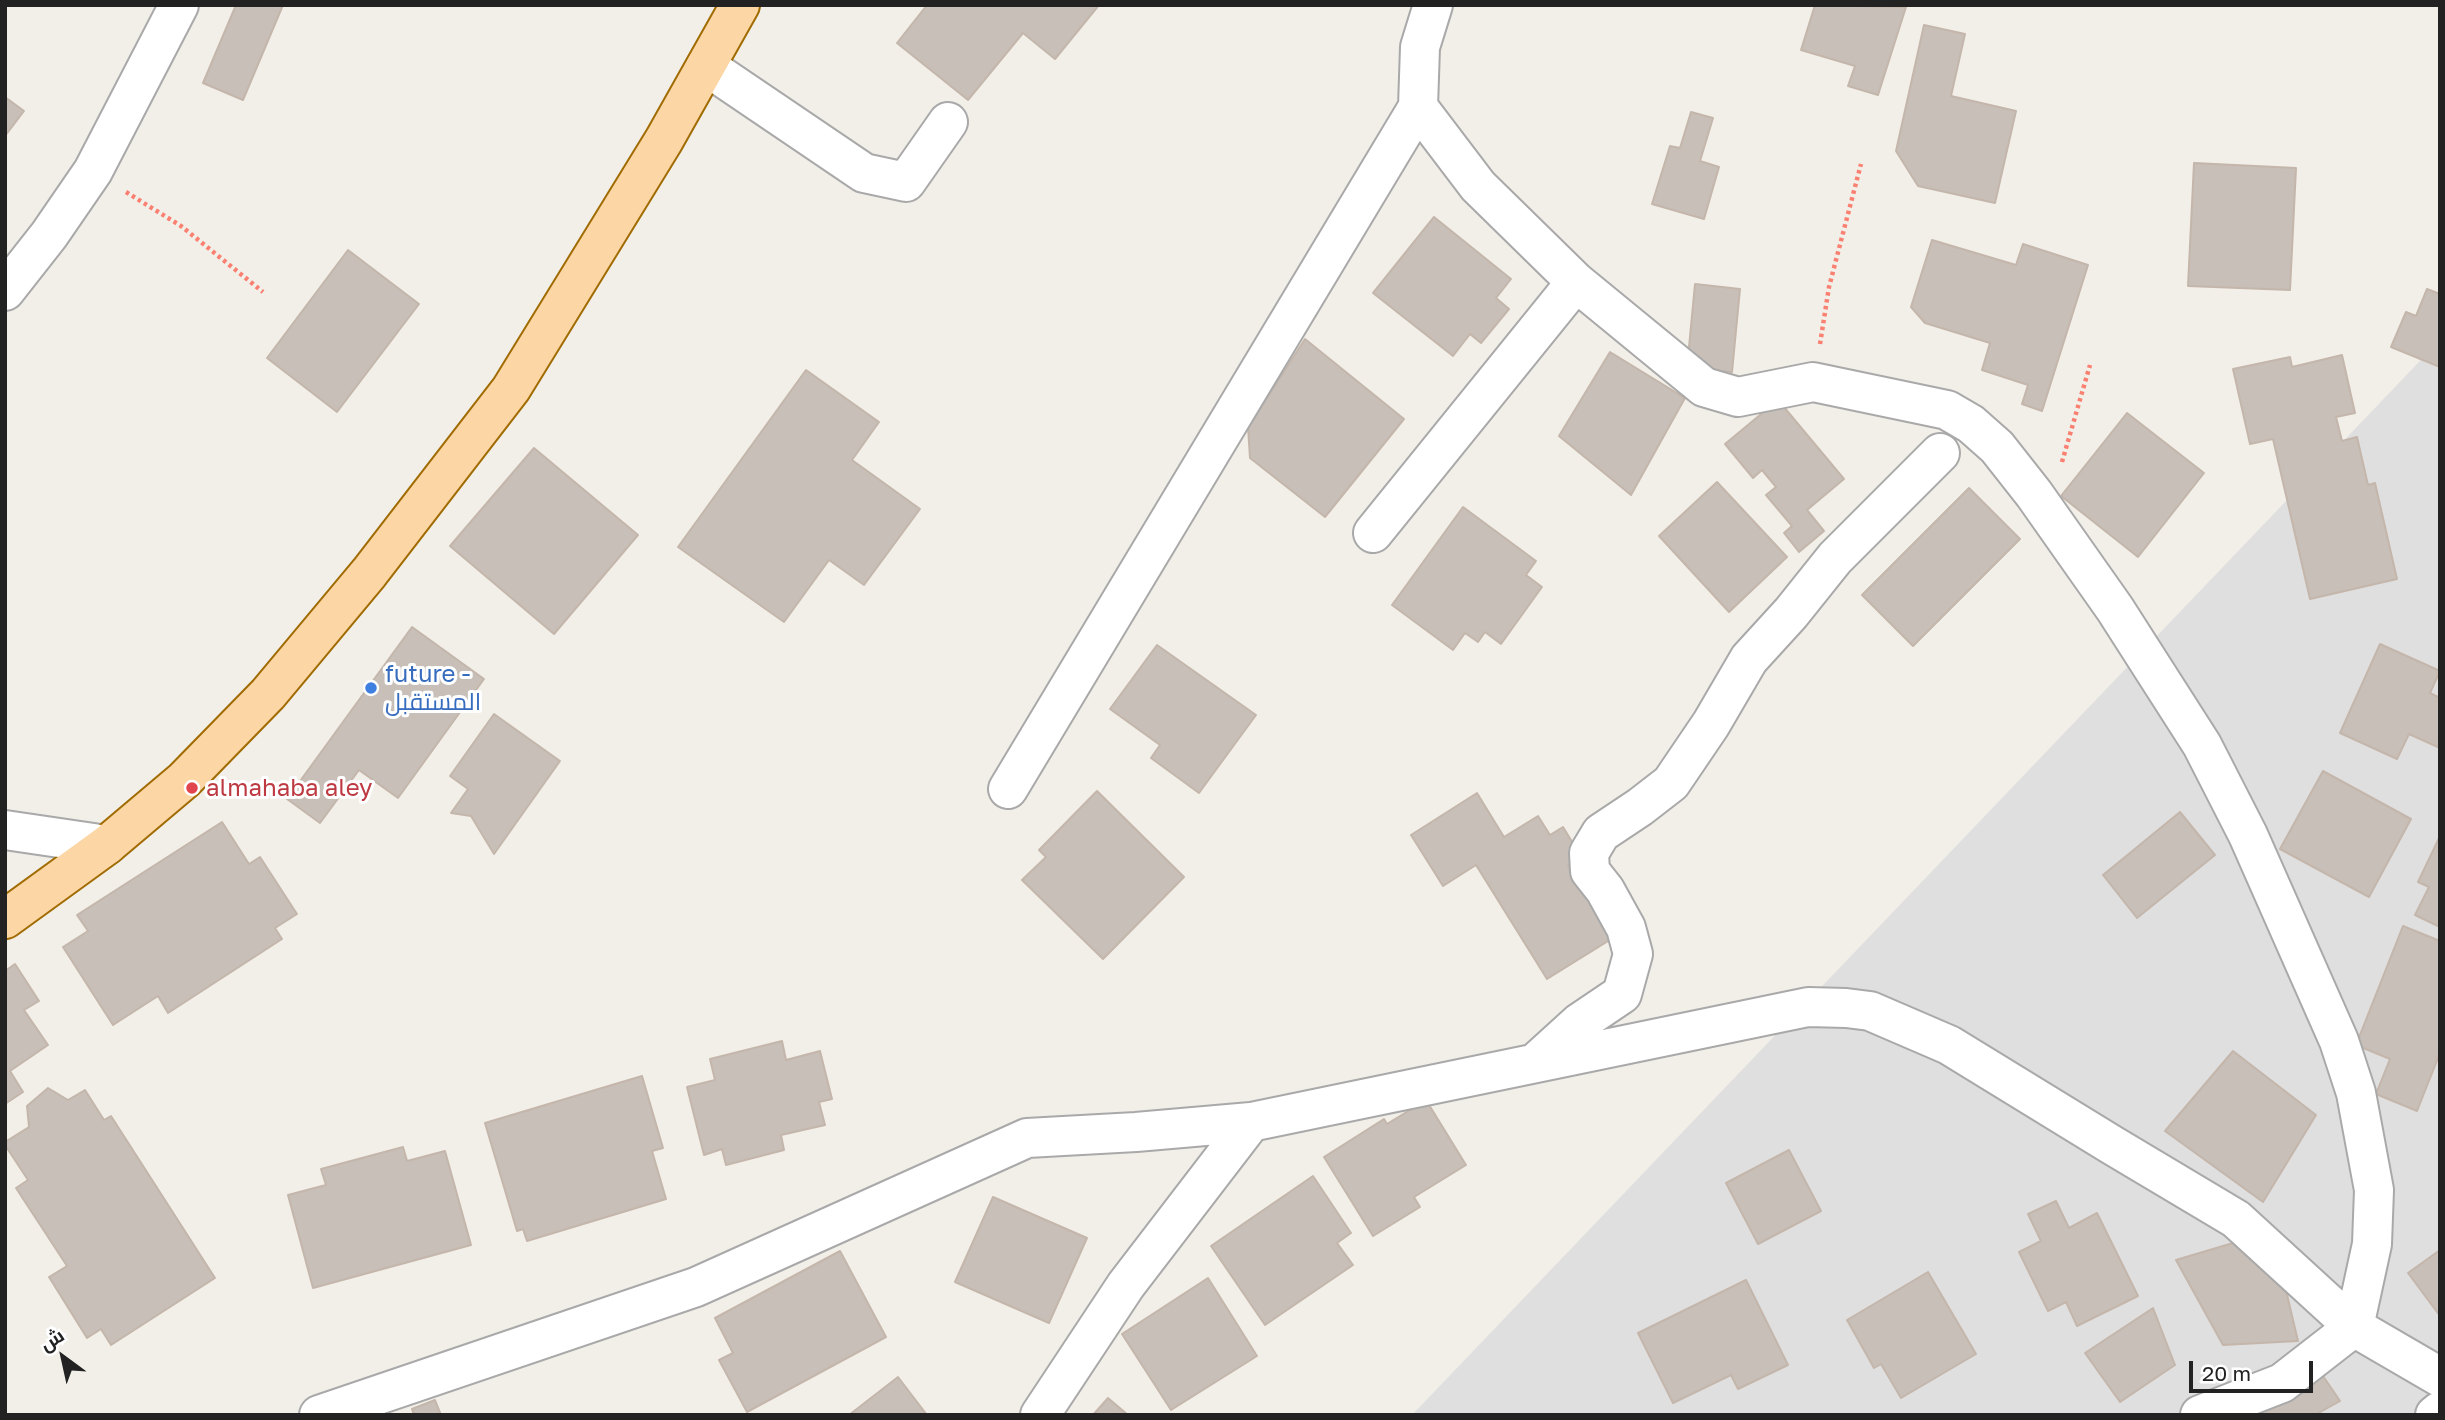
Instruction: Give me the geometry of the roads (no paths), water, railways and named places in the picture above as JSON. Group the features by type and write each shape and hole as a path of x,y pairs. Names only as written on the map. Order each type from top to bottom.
{"main road":[{"path":"5,919 107,845 184,780 268,694 369,573 511,389 664,140 740,5"}],"street":[{"path":"5,291 49,235 93,171 179,5"},
{"path":"1008,789 1418,107 1420,47 1433,5"},
{"path":"706,66 864,173 906,182 948,122"},
{"path":"1418,107 1478,186 1576,282 1703,387 1738,397 1813,382 1947,410 1972,424 1997,447 2035,494 2115,609 2202,745 2248,835 2339,1041 2356,1093 2374,1190 2372,1244 2354,1327 2282,1383 2200,1415"},
{"path":"1373,533 1576,282"},
{"path":"1535,1063 1579,1023 1622,994 1633,954 1626,928 1605,890 1590,871 1589,853 1601,833 1671,783 1711,724 1749,659 1791,613 1835,558 1940,453"},
{"path":"5,830 107,845"},
{"path":"319,1415 696,1287 1027,1138 1251,1122 1717,1028 1808,1007 1846,1007 1870,1011 1949,1045 2236,1219 2354,1327 2440,1377"},
{"path":"1040,1415 1126,1285 1251,1122"},
{"path":"2435,1415 2440,1411"}],"place":[{"name":"future - المستقبل","path":"371,688"},
{"name":"almahaba aley","path":"192,788"}]}
